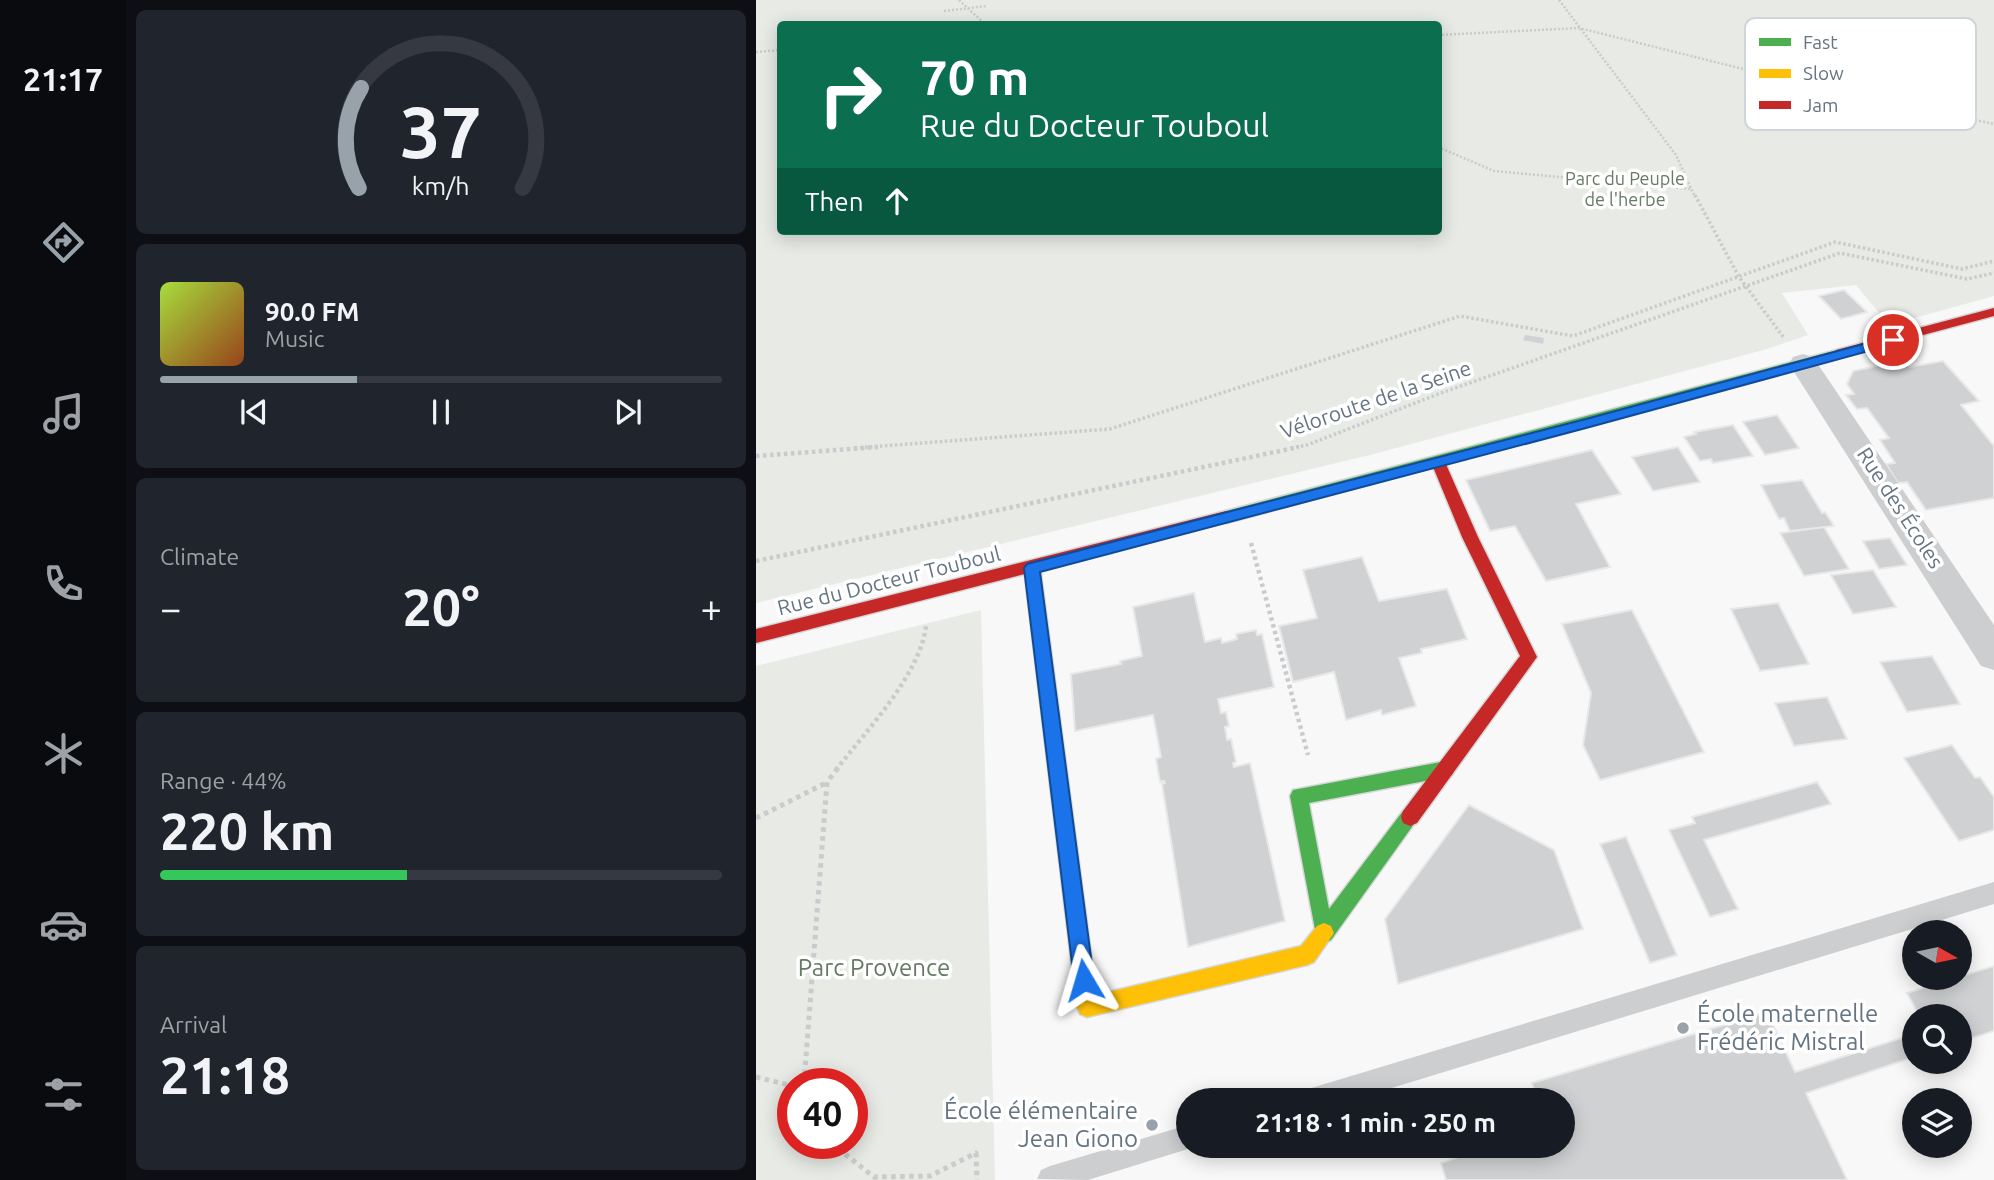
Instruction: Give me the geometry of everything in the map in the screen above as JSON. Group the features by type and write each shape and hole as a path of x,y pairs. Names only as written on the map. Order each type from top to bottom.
{"street":[{"name":"Rue du Docteur Touboul","path":"756,636 1032,568 1994,313"},
{"name":"Rue des Écoles","path":"1803,364 1994,655"},
{"path":"1032,568 1087,1007 1307,955 1529,657 1470,537 1438,462"},
{"path":"1324,933 1299,796 1446,769"}],"lane":[{"path":"1351,1088 1994,893"},
{"path":"1050,1179 1176,1141"}],"path":[{"path":"960,0 981,21"},
{"path":"1559,0 1676,155 1691,190 1739,277 1803,364"},
{"path":"944,11 987,6"},
{"path":"1442,35 1579,28 1745,69"},
{"path":"756,52 777,50"},
{"path":"1976,120 1994,124"},
{"path":"1442,149 1494,171 1691,190"},
{"path":"756,456 1110,429 1460,316 1573,336 1835,242 1962,269 1994,261"},
{"name":"Véloroute de la Seine","path":"756,561 1307,445 1441,393 1840,253 1967,279 1994,273"},
{"path":"1243,512 1318,792"},
{"path":"756,818 827,782 900,686 918,654 924,643 931,593"},
{"path":"805,1068 827,782"},
{"path":"756,1077 777,1082"},
{"path":"851,1159 874,1177 929,1178 976,1153 976,1180"}],"green space":[{"name":"Parc du Peuple de l'herbe","path":"756,0 1994,0 1994,296 1889,325 1856,285 1782,293 1808,335 1767,349 1370,455 756,603"},
{"name":"Parc Provence","path":"981,610 995,1180 756,1180 756,666"}],"building":[{"path":"1844,290 1867,312 1841,319 1819,296"},
{"path":"1524,334 1545,337 1544,345 1522,341"},
{"path":"1904,360 1910,367 1943,361 1979,401 1961,405 1994,446 1994,498 1926,510 1907,482 1898,483 1886,464 1895,463 1880,440 1889,438 1867,408 1857,409 1846,395 1854,394 1847,384 1853,371"},
{"path":"1777,415 1799,448 1765,455 1743,422"},
{"path":"1733,425 1753,456 1713,463 1711,459 1700,461 1684,437 1696,434 1694,432"},
{"path":"1678,447 1700,482 1653,491 1632,457"},
{"path":"1592,450 1621,494 1576,504 1610,567 1546,581 1515,526 1490,531 1466,480"},
{"path":"1802,480 1822,513 1825,512 1834,526 1790,531 1784,518 1779,519 1761,485"},
{"path":"1824,527 1849,569 1804,576 1780,533"},
{"path":"1890,538 1907,565 1879,569 1863,541"},
{"path":"1362,557 1379,601 1447,589 1467,639 1421,649 1422,653 1399,658 1416,706 1382,715 1381,710 1346,720 1334,672 1293,682 1279,626 1317,618 1303,570"},
{"path":"1873,570 1896,607 1853,614 1831,575"},
{"path":"1194,593 1205,642 1221,638 1222,643 1237,639 1236,634 1256,630 1257,635 1262,634 1274,687 1218,699 1221,713 1226,712 1229,726 1225,727 1227,740 1231,739 1236,762 1233,763 1234,767 1250,763 1285,921 1188,947 1162,784 1165,783 1160,782 1156,759 1161,757 1153,715 1075,731 1071,674 1121,664 1120,661 1142,656 1133,607"},
{"path":"1778,603 1809,664 1760,671 1731,609"},
{"path":"1632,610 1704,752 1600,780 1583,745 1591,693 1562,624"},
{"path":"1932,656 1960,704 1907,712 1880,662"},
{"path":"1827,697 1847,739 1794,746 1775,703"},
{"path":"1952,745 1975,778 1980,777 1994,797 1994,830 1959,841 1904,758"},
{"path":"1817,782 1831,804 1704,840 1738,909 1710,917 1669,830 1695,823 1692,817"},
{"path":"1469,805 1554,850 1583,929 1398,984 1385,919"},
{"path":"1626,837 1677,955 1650,963 1600,844"},
{"path":"1994,966 1994,1031 1972,1038 1972,1004 1913,1004 1907,993 1917,990 1972,990 1972,973"},
{"path":"1767,1012 1795,1072 1902,1038 1902,1061 1806,1093 1847,1180 1446,1180 1441,1163 1456,1158 1575,1158 1575,1088 1534,1088 1532,1083"}],"traffic: fast":[{"path":"1226,517 1841,353"},
{"path":"1032,568 1075,909"},
{"path":"1410,817 1324,933 1299,796 1446,769"}],"traffic: slow":[{"path":"1075,909 1087,1007 1307,955 1324,933"}],"traffic: jam":[{"path":"1841,353 1994,312"},
{"path":"1410,817 1529,657 1470,537 1438,462"},
{"path":"756,636 1226,517"}],"place":[{"name":"École maternelle Frédéric Mistral","path":"1683,1028"},
{"name":"École élémentaire Jean Giono","path":"1152,1125"}],"route":[{"path":"1084,980 1032,568 1586,424 1893,340"}]}
